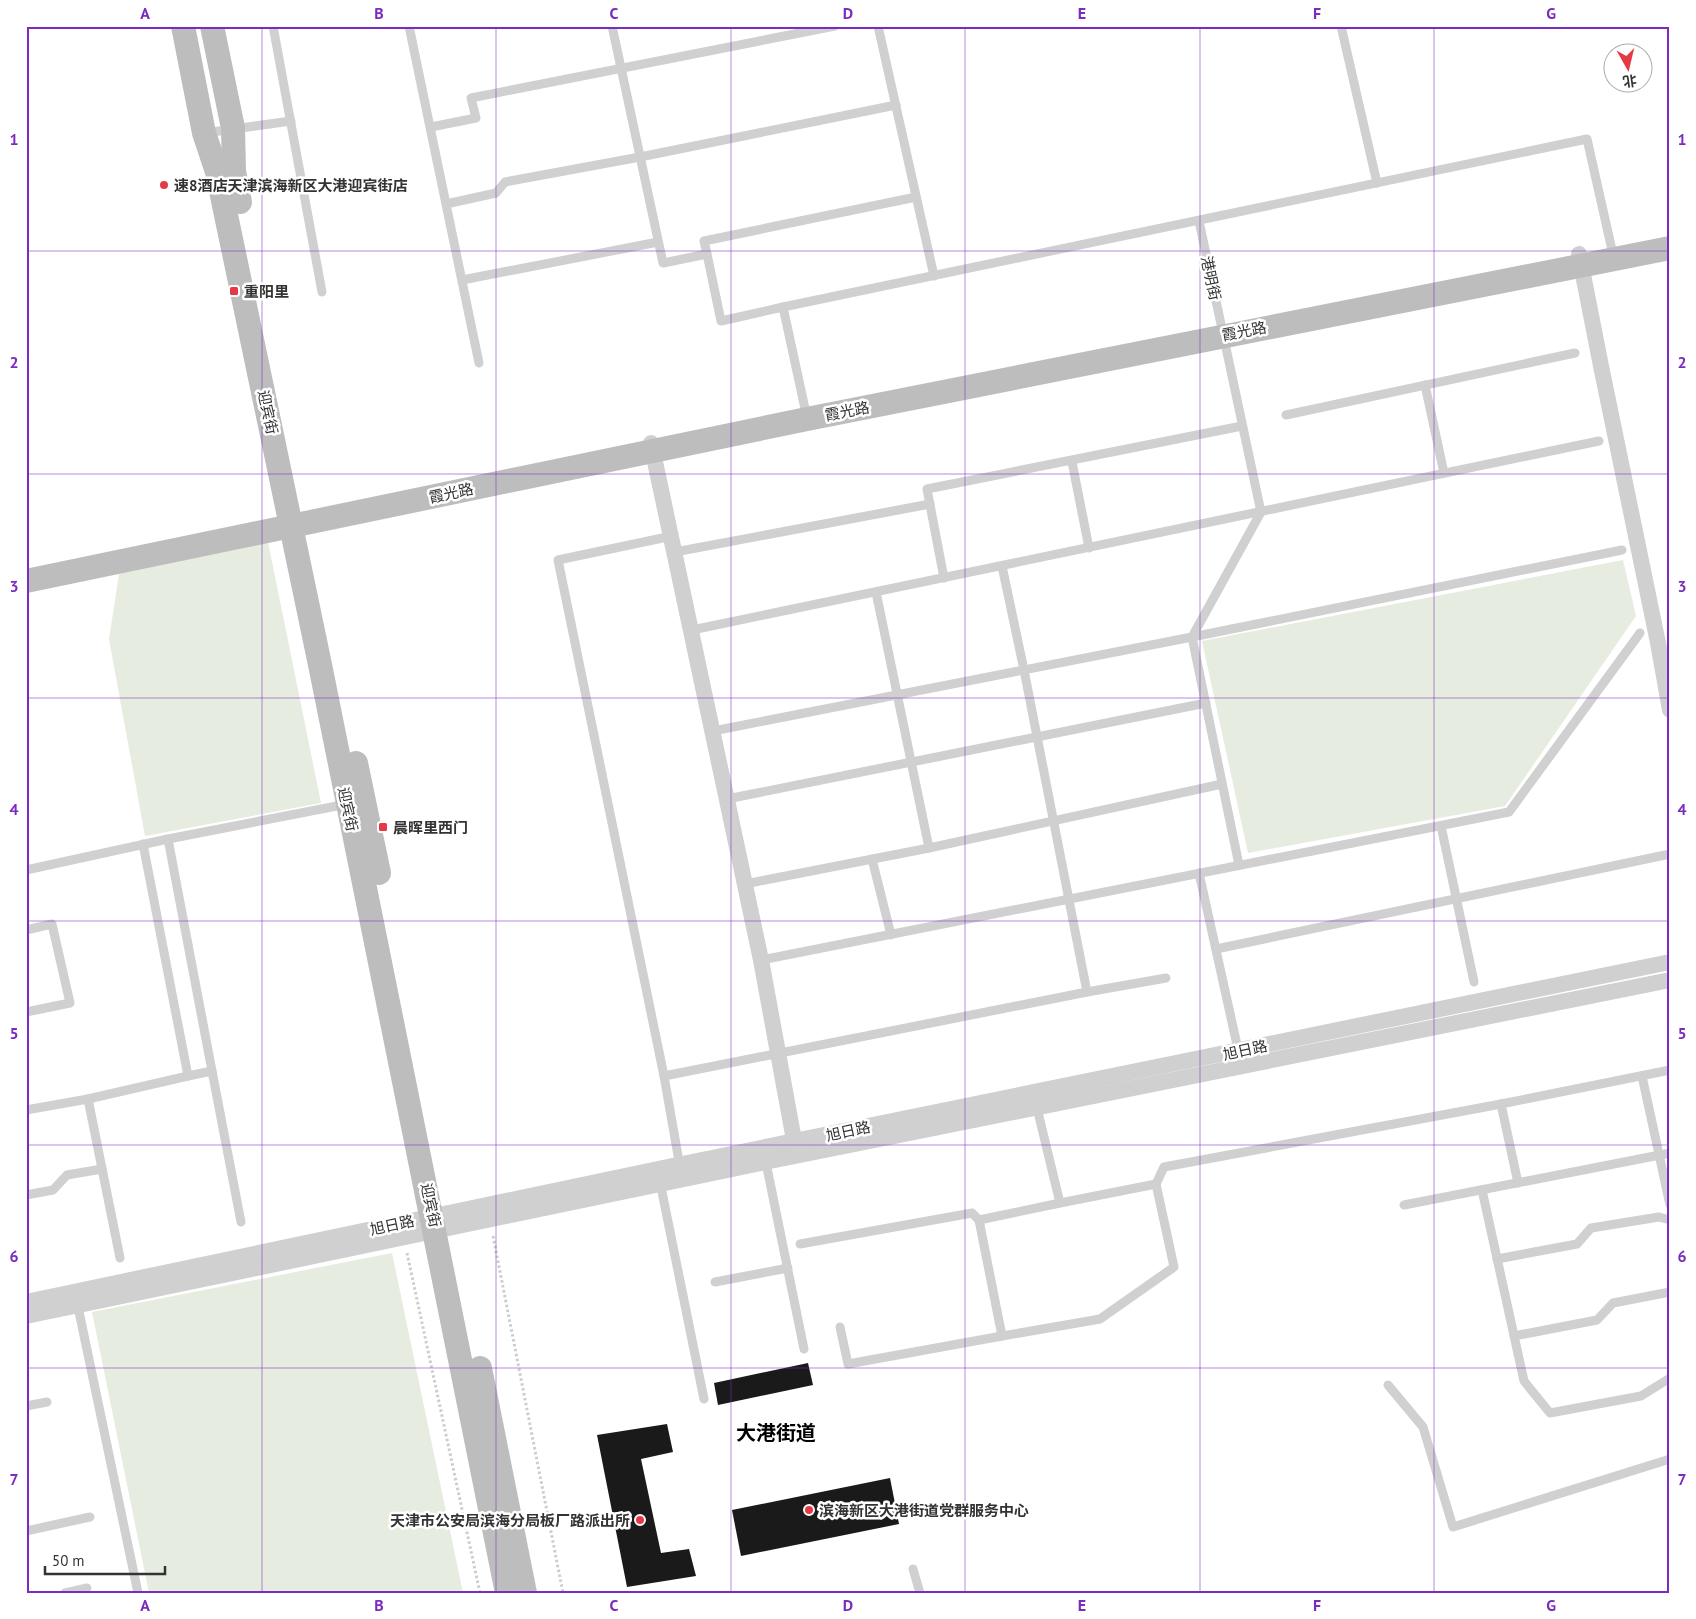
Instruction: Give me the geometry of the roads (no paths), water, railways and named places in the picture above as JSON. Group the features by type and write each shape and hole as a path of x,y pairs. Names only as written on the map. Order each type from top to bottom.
{"main road":[{"name":"迎宾街","path":"183,26 204,133 217,172 298,519 442,1222 508,1593"},
{"name":"迎宾街","path":"212,26 233,128 234,171 298,519 347,804 526,1593"},
{"name":"霞光路","path":"26,581 298,519 806,414 1580,260 1613,253 1670,235"},
{"name":"霞光路","path":"1613,253 1670,248"},
{"name":"霞光路","path":"26,569 298,519"}],"street":[{"path":"1580,260 1664,642 1670,710"},
{"path":"652,446 761,960 795,1149"},
{"name":"旭日路","path":"26,1302 76,1298 1240,1058 1670,962"},
{"name":"旭日路","path":"795,1149 1037,1108 1240,1058 1670,980"},
{"name":"旭日路","path":"26,1316 76,1298"}],"lane":[{"path":"273,26 322,292"},
{"path":"409,26 479,363"},
{"path":"612,26 663,263 707,254"},
{"path":"431,126 476,118 471,98 835,26"},
{"path":"878,26 934,276"},
{"path":"1341,26 1377,183"},
{"path":"446,204 496,193 506,182 896,105"},
{"path":"204,133 291,120"},
{"path":"916,197 704,240 721,320 1587,139 1613,253"},
{"name":"港明街","path":"1199,221 1261,512"},
{"path":"462,280 658,242"},
{"path":"783,307 806,414"},
{"path":"1286,415 1575,353"},
{"path":"1425,385 1444,473"},
{"path":"944,578 927,490 1242,426"},
{"path":"692,630 1599,441"},
{"path":"1072,462 1089,548"},
{"path":"681,1172 664,1076 558,560 930,504"},
{"path":"1239,865 1192,636 1261,512"},
{"path":"713,731 1622,550"},
{"path":"1002,566 1087,992"},
{"path":"876,592 929,848"},
{"path":"761,960 1509,812 1640,633"},
{"path":"727,799 1206,703"},
{"path":"745,884 929,848 1222,784"},
{"path":"26,870 143,844 347,804"},
{"path":"1441,826 1474,982"},
{"path":"168,839 241,1222"},
{"path":"143,844 188,1076"},
{"path":"1216,949 1670,854"},
{"path":"872,859 891,935"},
{"path":"1199,873 1240,1058"},
{"path":"26,930 52,924 70,1003 26,1012"},
{"path":"664,1076 1166,978"},
{"path":"840,1327 848,1364 1100,1319 1174,1267 1156,1184 1164,1167 1501,1104 1670,1070"},
{"path":"26,1110 88,1099 212,1071"},
{"path":"1642,1076 1670,1205"},
{"path":"88,1099 120,1258"},
{"path":"1501,1104 1518,1183"},
{"path":"1037,1108 1060,1203"},
{"path":"1404,1205 1670,1153"},
{"path":"764,1155 804,1349"},
{"path":"26,1195 53,1190 67,1175 102,1169"},
{"path":"659,1177 704,1399"},
{"path":"979,1220 1156,1184"},
{"path":"1482,1190 1524,1381 1550,1413 1641,1396 1670,1378"},
{"path":"800,1244 972,1214 979,1220 1002,1336"},
{"path":"1497,1259 1577,1244 1592,1228 1659,1217 1670,1220"},
{"path":"715,1282 788,1268"},
{"path":"1514,1336 1597,1320 1613,1303 1670,1292"},
{"path":"76,1298 138,1593"},
{"path":"1388,1385 1423,1428 1453,1527 1670,1459"},
{"path":"26,1406 47,1402"},
{"path":"26,1531 90,1517"},
{"path":"913,1569 920,1593"},
{"path":"65,1593 87,1588"}],"place":[{"name":"速8酒店天津滨海新区大港迎宾街店","path":"164,185"},
{"name":"重阳里","path":"234,291"},
{"name":"晨晖里西门","path":"383,827"},
{"name":"滨海新区大港街道党群服务中心","path":"809,1510"},
{"name":"天津市公安局滨海分局板厂路派出所","path":"640,1520"}],"district":[{"name":"大港街道","path":"776,1433"}]}
